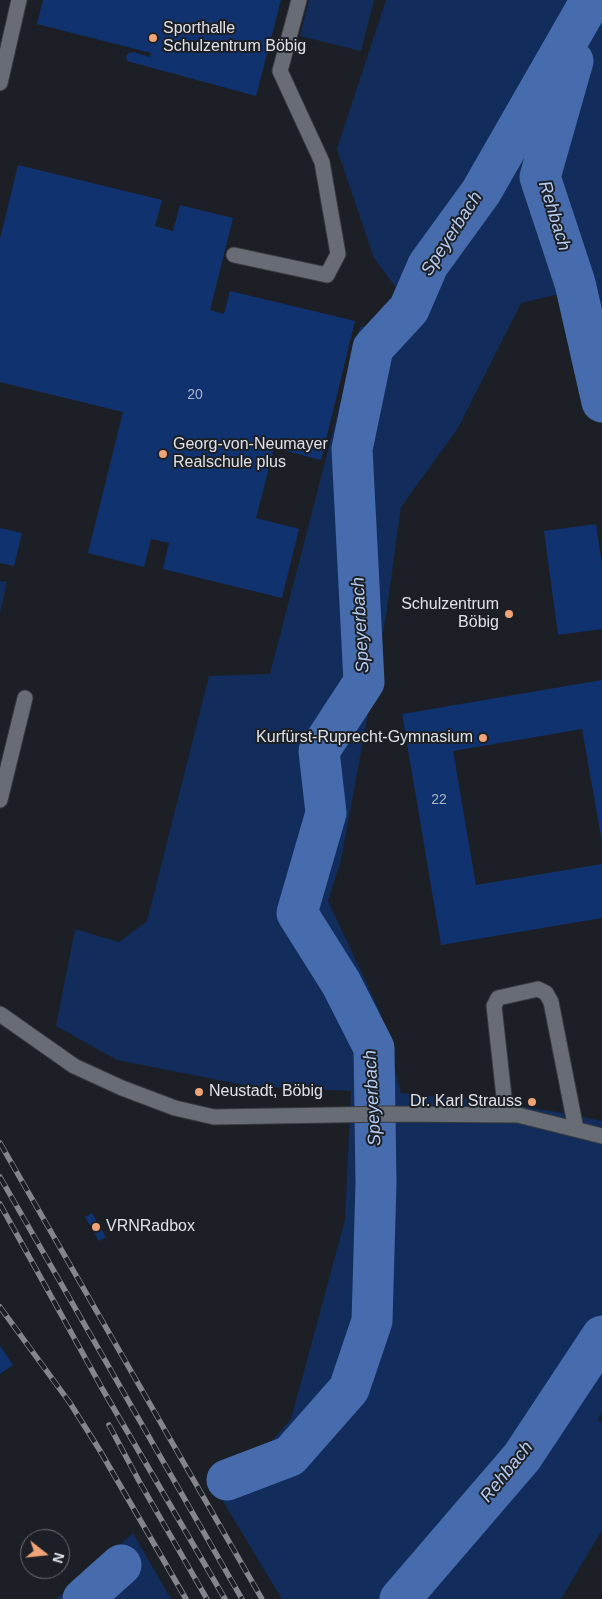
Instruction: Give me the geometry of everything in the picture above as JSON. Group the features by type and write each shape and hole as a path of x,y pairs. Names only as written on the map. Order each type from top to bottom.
{"street":[{"path":"0,83 19,0"},
{"path":"234,255 327,275 338,254 322,162 280,71 299,0"},
{"path":"0,800 25,698"},
{"path":"506,1115 494,1006 498,998 538,989 546,993 551,1002 576,1130"},
{"path":"0,1014 74,1066 122,1088 175,1108 220,1117 354,1114 518,1115 602,1136"}],"shaded area":[{"path":"309,0 374,0 361,51 300,36"},
{"path":"386,0 602,0 602,348 593,286 521,303 458,428 401,507 386,616 341,860 328,901 380,1012 401,1093 527,1107 602,1121 602,1412 598,1420 602,1423 602,1530 561,1599 282,1599 207,1475 271,1442 291,1419 345,1220 351,1091 249,1086 117,1060 56,1026 75,929 119,942 147,921 209,676 270,674 360,327 397,318 403,297 374,258 337,149"},
{"path":"0,581 7,582 0,613"},
{"path":"133,1533 171,1599 56,1599"}],"building":[{"name":"Sporthalle Schulzentrum Böbig","path":"43,0 281,0 256,96 127,61 126,56 129,53 133,52 150,57 151,53 37,24"},
{"path":"18,165 162,200 155,226 173,231 180,205 233,218 210,310 224,314 230,291 355,321 321,460 274,448 256,518 299,529 282,598 163,569 169,543 151,539 144,567 88,553 123,412 0,382 0,239"},
{"path":"596,524 602,565 602,629 558,635 544,531"},
{"path":"0,528 22,533 14,566 0,563"},
{"path":"602,680 602,842 582,729 453,751 476,885 602,864 602,918 441,945 402,714"},
{"name":"VRNRadbox","path":"92,1213 106,1237 99,1241 85,1217"},
{"path":"0,1346 13,1365 0,1374"}],"waterway":[{"name":"Speyerbach","path":"227,1480 290,1456 349,1389 372,1321 376,1183 374,1048 341,983 297,913 326,813 319,751 364,682 352,449 373,348 409,309 428,265 481,192 591,0"},
{"name":"Rehbach","path":"573,61 540,177 575,283 602,402"},
{"name":"Rehbach","path":"400,1599 522,1457 602,1336"},
{"name":"Speyerbach","path":"83,1599 121,1565"}],"railway":[{"path":"0,1143 262,1599"},
{"path":"0,1177 242,1599"},
{"path":"0,1204 103,1390 225,1599"},
{"path":"0,1307 70,1403 99,1449 186,1599"},
{"path":"109,1425 207,1599"}],"place":[{"name":"Sporthalle Schulzentrum Böbig","path":"153,38"},
{"name":"Georg-von-Neumayer Realschule plus","path":"163,454"},
{"name":"Schulzentrum Böbig","path":"509,614"},
{"name":"Kurfürst-Ruprecht-Gymnasium","path":"483,738"},
{"name":"Neustadt, Böbig","path":"199,1092"},
{"name":"Dr. Karl Strauss","path":"532,1102"},
{"name":"VRNRadbox","path":"96,1227"}]}
